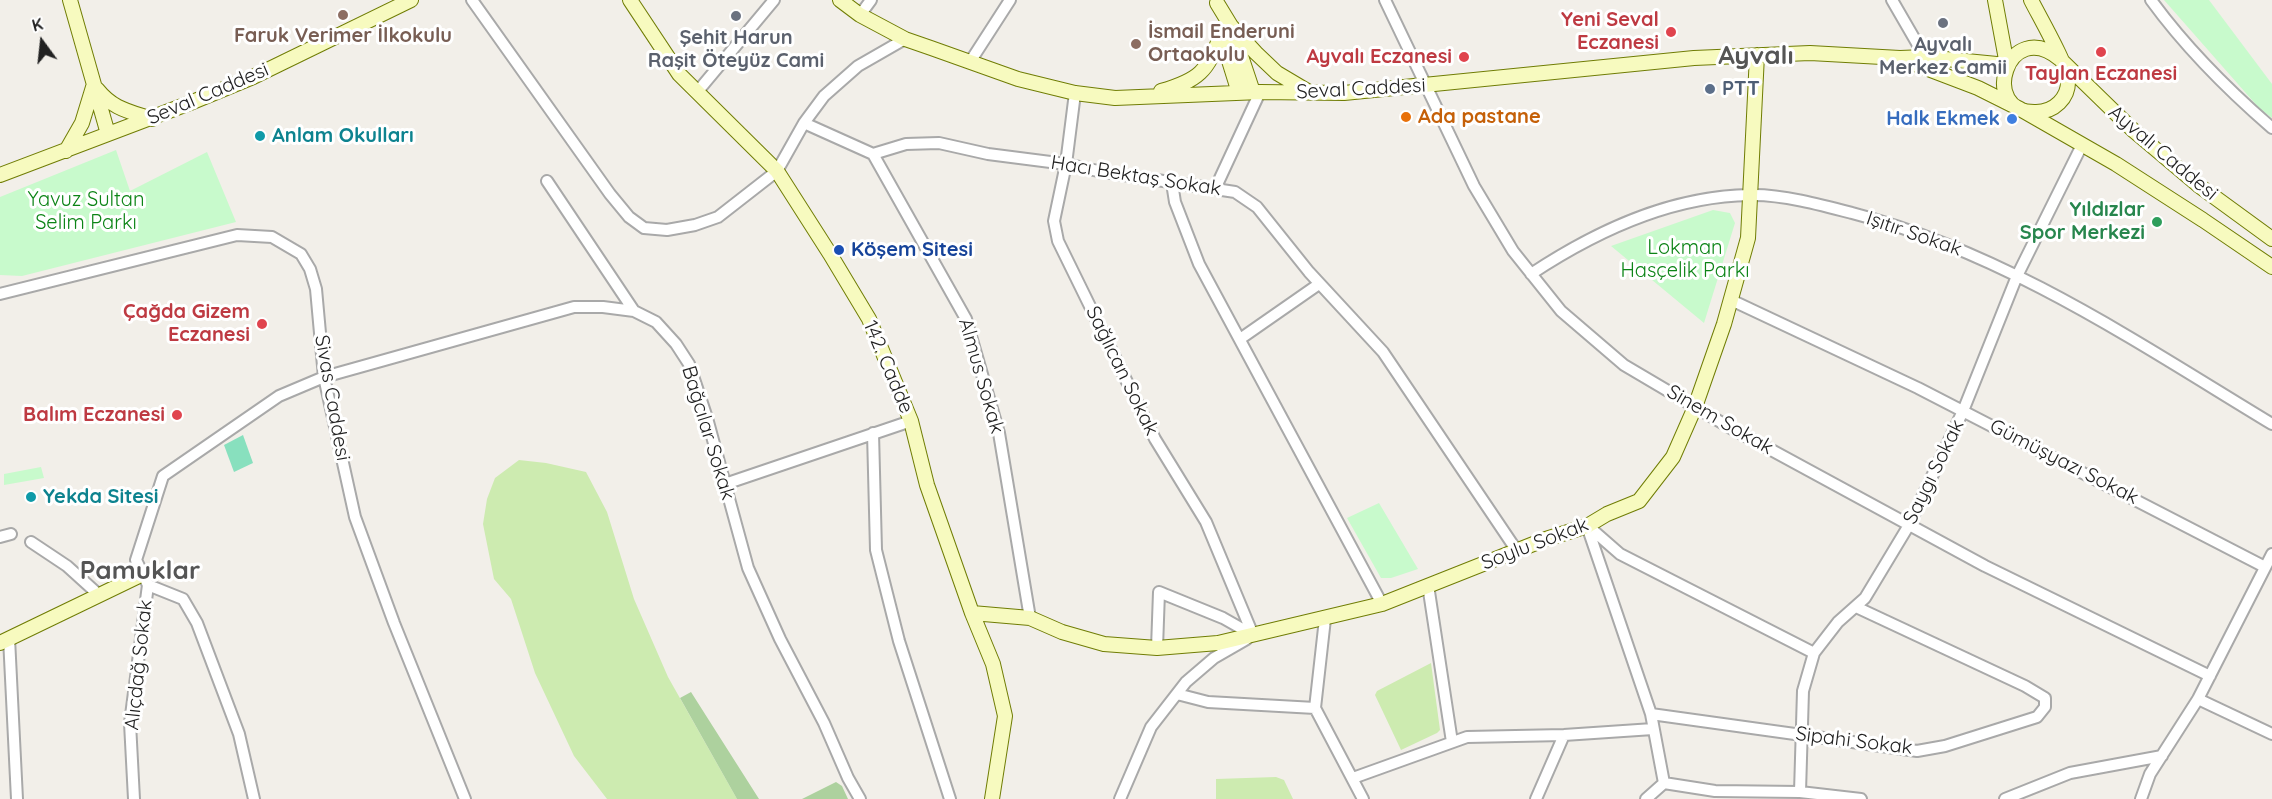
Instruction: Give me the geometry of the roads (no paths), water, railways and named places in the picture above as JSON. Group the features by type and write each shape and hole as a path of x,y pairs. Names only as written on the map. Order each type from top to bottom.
{"main road":[{"path":"70,0 108,134"},
{"name":"Seval Caddesi","path":"0,175 253,77 411,0"},
{"name":"142. Cadde","path":"630,0 679,74 777,171 869,319 911,421 927,485 972,613 993,664 1005,716 992,799"},
{"name":"Seval Caddesi","path":"840,0 860,15 905,39 1017,79 1075,93 1115,98 1251,93 1344,93 1695,58 1810,53 1900,58 1925,57 2007,65"},
{"name":"Ayvalı Caddesi","path":"1995,0 2007,65"},
{"name":"Ayvalı Caddesi","path":"2020,109 2031,113 2053,108 2067,91 2066,69 2031,0"},
{"path":"1217,2 1251,93"},
{"path":"1226,30 1277,73 1310,93"},
{"path":"1141,97 1180,86 1202,74 1226,30"},
{"name":"Ayvalı Caddesi","path":"2272,239 2189,177 2134,131 2052,53 2032,48 2022,51 2007,65 2004,74 2006,94 2012,103 2203,220 2272,267"},
{"name":"Soylu Sokak","path":"972,613 1030,618 1062,632 1104,644 1157,648 1218,643 1382,604 1517,550 1587,526 1607,514 1639,501 1673,457 1695,407 1731,300 1748,238 1757,56"},
{"name":"Seval Caddesi","path":"1900,58 1978,88 2020,109"},
{"path":"93,85 106,100 117,108 152,118"},
{"path":"66,151 82,123 93,85"},
{"path":"5,640 99,595 146,579"}],"street":[{"path":"472,0 585,160 629,217 644,228 667,230 695,225 718,217 777,171 804,123 824,96 858,66 905,39"},
{"path":"698,91 774,0"},
{"path":"860,15 871,0"},
{"path":"970,62 1010,0"},
{"name":"Sinem Sokak","path":"1385,0 1474,186 1513,251 1561,311 1624,365 1695,407 1985,566 2210,676"},
{"path":"1892,0 1925,57"},
{"path":"2151,0 2167,22 2226,89 2272,128"},
{"name":"Sağlıcan Sokak","path":"1075,93 1066,164 1054,221 1058,241 1155,439 1206,522 1253,635"},
{"path":"1215,189 1251,93"},
{"path":"804,123 873,154"},
{"name":"Hacı Bektaş Sokak","path":"873,154 906,144 939,143 988,154 1066,164 1235,192 1257,207 1319,284 1383,352 1517,550"},
{"name":"Saygı Sokak","path":"1800,792 1803,691 1814,653 1838,622 1865,598 1909,525 1964,411 2016,276 2082,145"},
{"name":"Almus Sokak","path":"873,154 966,319 999,433 1030,618"},
{"path":"547,181 634,311"},
{"path":"1172,183 1175,202 1199,264 1382,604"},
{"name":"Işıtır Sokak","path":"1531,274 1571,248 1627,220 1694,201 1751,195 1815,203 1893,224 1972,254 2066,300 2272,424"},
{"name":"Sivas Caddesi","path":"0,294 237,235 272,237 301,254 310,268 316,289 324,377 355,517 394,623 465,799"},
{"path":"1240,339 1319,284"},
{"name":"Gümüşyazı Sokak","path":"1731,300 1964,411 2265,567"},
{"name":"Bağcılar Sokak","path":"324,377 574,307 603,307 634,311 656,322 676,344 689,364 748,568 780,639 860,799"},
{"name":"Alıçdağ Sokak","path":"134,799 130,723 146,579 136,560 163,476 279,396 324,377"},
{"path":"725,484 911,421"},
{"path":"873,433 876,550 899,641 950,799"},
{"path":"1587,526 1620,554 1814,653"},
{"path":"1587,526 1650,714 1664,783"},
{"path":"31,542 68,566 99,595"},
{"path":"2141,799 2150,774 2198,699 2272,554"},
{"path":"146,579 183,599 197,623 239,734 254,799"},
{"path":"1428,585 1452,742"},
{"path":"1120,799 1151,727 1186,682 1214,658 1253,635 1223,618 1159,592 1157,648"},
{"name":"Sipahi Sokak","path":"1650,714 1917,751 1945,746 2019,724 2037,717 2045,707 2045,698 2025,686 1856,607"},
{"path":"1325,619 1315,708 1364,799"},
{"path":"5,640 17,799"},
{"path":"1177,694 1208,702 1315,708"},
{"path":"2198,699 2272,734"},
{"path":"1353,778 1467,736 1564,735 1653,729"},
{"path":"1536,799 1564,735"},
{"path":"2005,799 2070,772 2162,756"},
{"path":"1664,783 1756,795 1800,792 1861,799"},
{"path":"1646,799 1664,783"},
{"path":"1126,786 1133,799"}],"place":[{"name":"Faruk Verimer İlkokulu","path":"343,15"},
{"name":"Şehit Harun Raşit Öteyüz Cami","path":"736,16"},
{"name":"Ayvalı Merkez Camii","path":"1943,23"},
{"name":"Yeni Seval Eczanesi","path":"1671,32"},
{"name":"İsmail Enderuni Ortaokulu","path":"1136,44"},
{"name":"Taylan Eczanesi","path":"2101,52"},
{"name":"Ayvalı Eczanesi","path":"1464,57"},
{"name":"PTT","path":"1710,89"},
{"name":"Ada pastane","path":"1406,117"},
{"name":"Halk Ekmek","path":"2012,119"},
{"name":"Anlam Okulları","path":"260,136"},
{"name":"Yıldızlar Spor Merkezi","path":"2157,222"},
{"name":"Köşem Sitesi","path":"839,250"},
{"name":"Çağda Gizem Eczanesi","path":"262,324"},
{"name":"Balım Eczanesi","path":"177,415"},
{"name":"Yekda Sitesi","path":"31,497"}],"district":[{"name":"Ayvalı","path":"1756,56"},
{"name":"Pamuklar","path":"140,571"}],"park label":[{"name":"Yavuz Sultan Selim Parkı","path":"86,212"},
{"name":"Lokman Hasçelik Parkı","path":"1685,260"}]}
